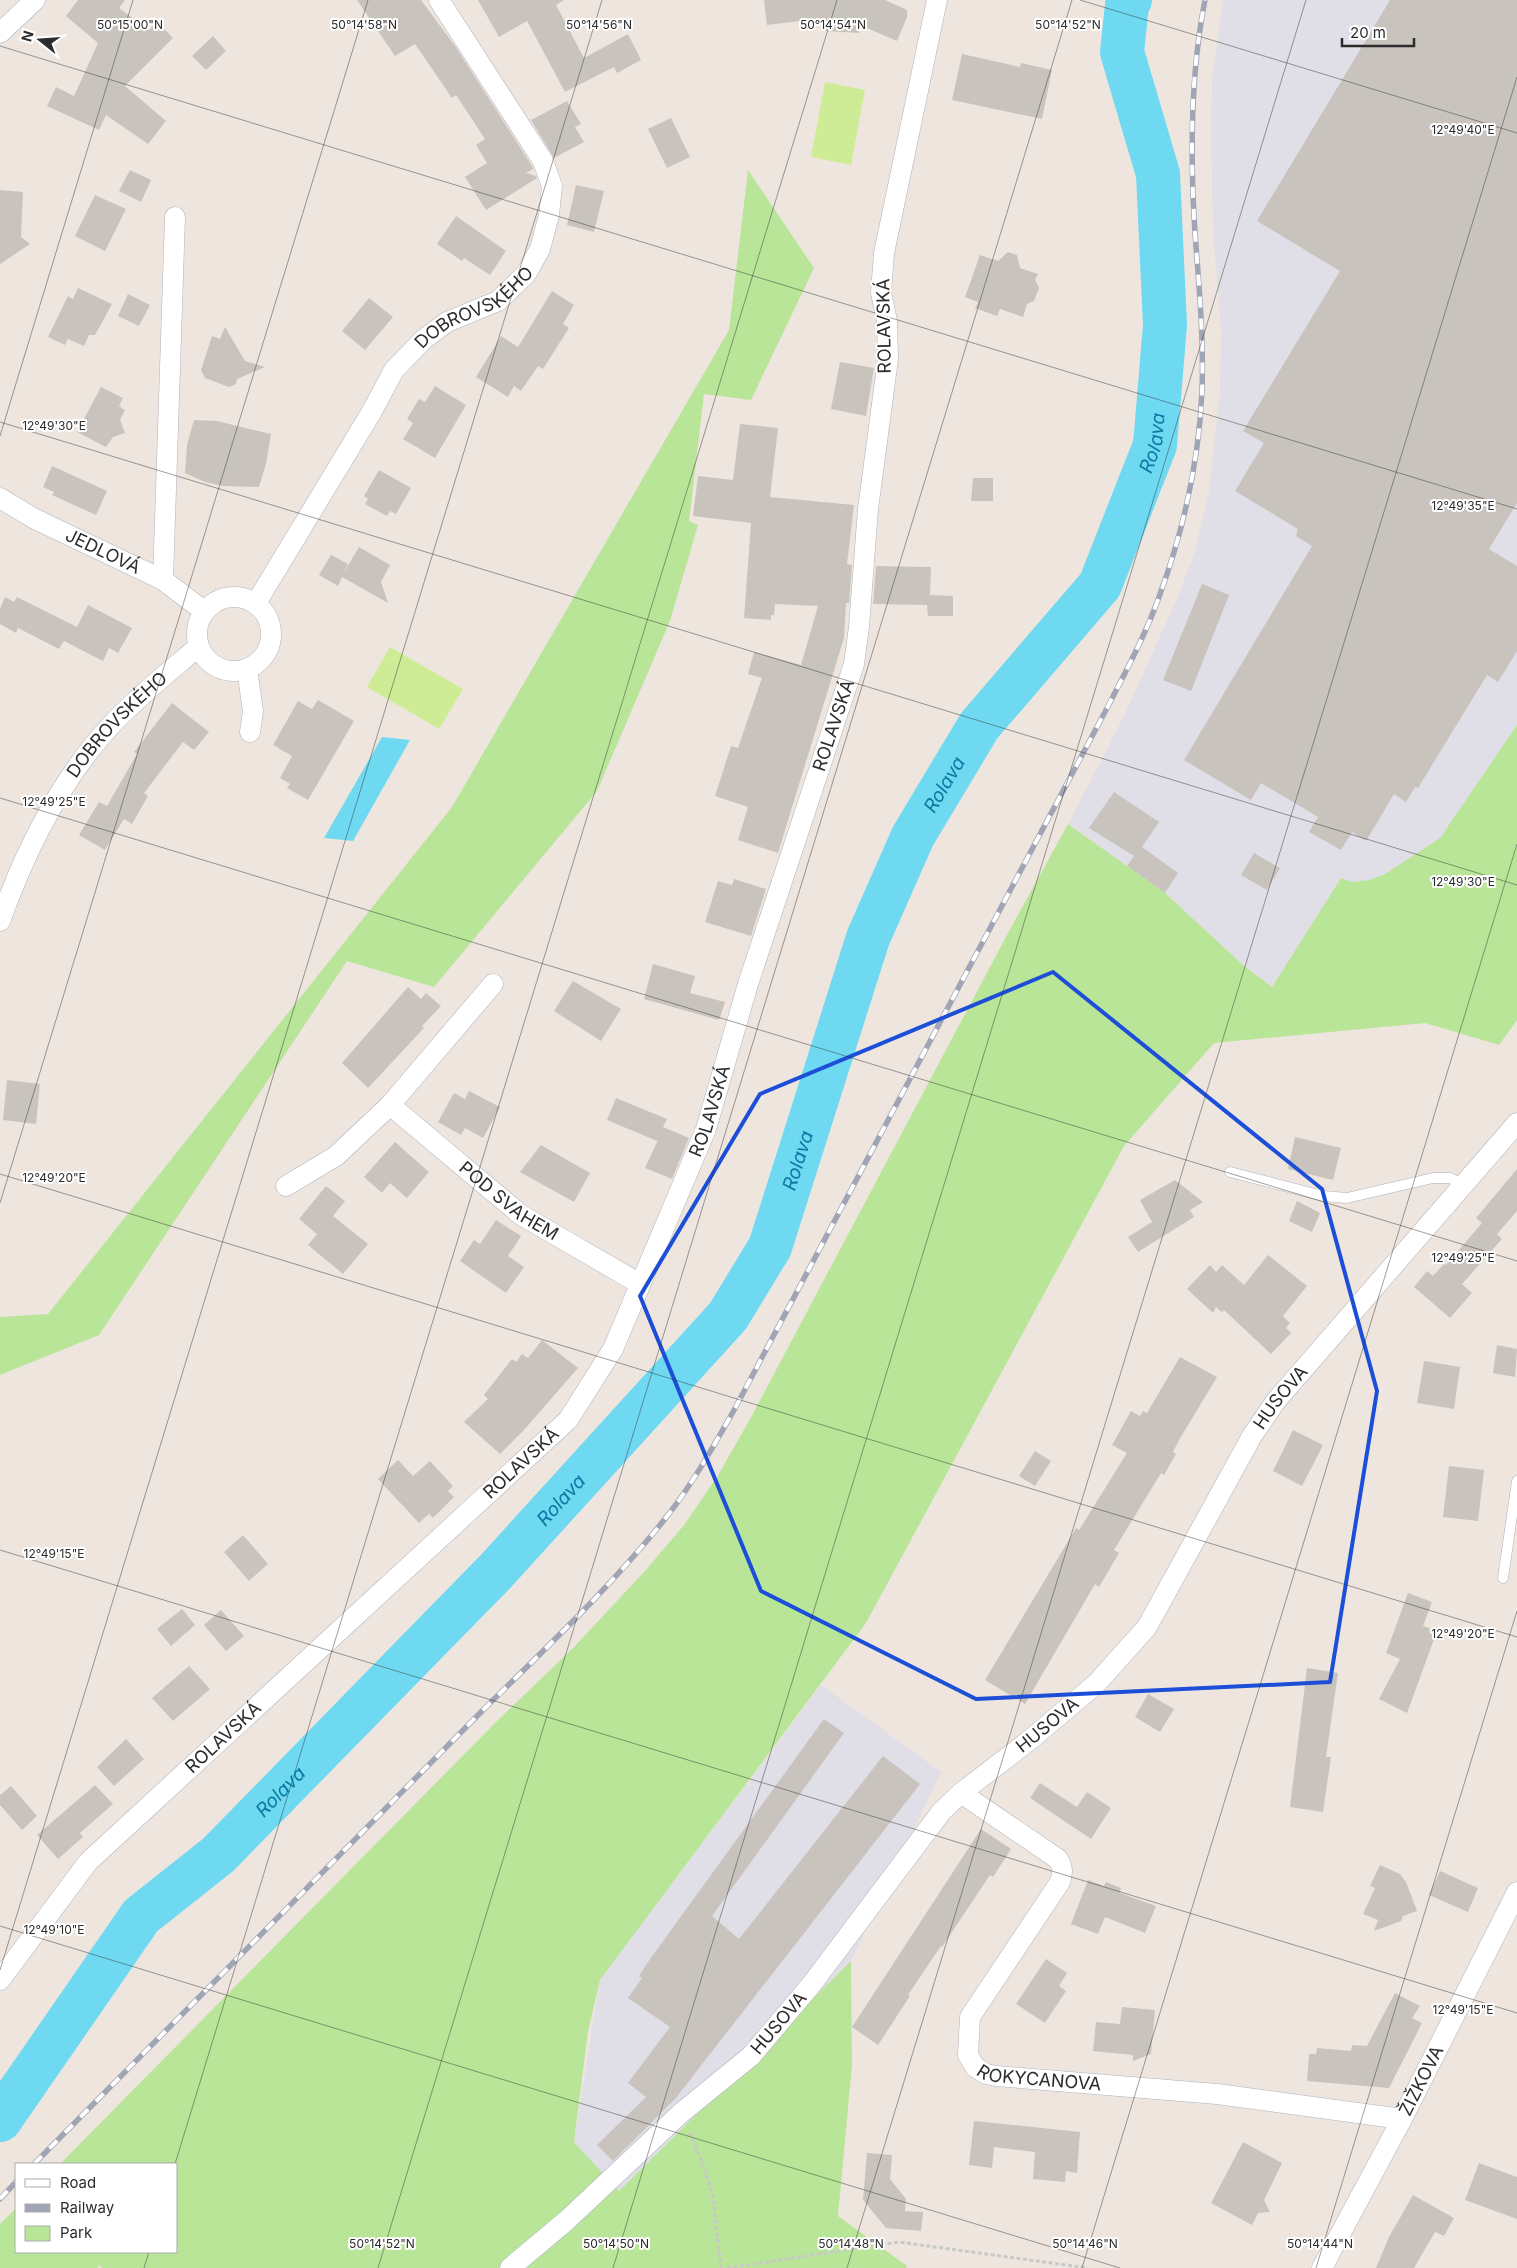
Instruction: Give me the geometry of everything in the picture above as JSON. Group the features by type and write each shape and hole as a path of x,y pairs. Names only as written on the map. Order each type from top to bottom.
{"street":[{"path":"0,33 35,0"},
{"name":"DOBROVSKÉHO","path":"256,603 371,414 394,370 424,339 447,322 498,301 526,274 540,249 549,215 552,186 543,161 439,0"},
{"name":"ROLAVSKÁ","path":"0,1980 88,1862 568,1420 613,1349 706,1129 748,984 854,664 859,627 868,509 888,359 887,321 881,292 884,253 937,0"},
{"path":"163,580 175,217"},
{"name":"JEDLOVÁ","path":"0,498 35,519 163,580 204,611"},
{"path":"228,597 242,597 256,603 265,612 270,625 271,639 267,652 259,662 247,669 233,672 218,669 206,660 198,647 196,629 204,611 214,601 228,597"},
{"name":"DOBROVSKÉHO","path":"0,921 11,891 38,831 77,767 115,721 198,647"},
{"path":"247,669 253,711 250,732"},
{"path":"286,1186 336,1156 390,1105 493,984"},
{"name":"POD SVAHEM","path":"390,1105 521,1215 640,1284"},
{"name":"HUSOVA","path":"510,2268 566,2221 681,2113 758,2049 811,1986 924,1833 961,1792 1031,1739 1096,1684 1147,1627 1252,1436 1275,1402 1517,1123"},
{"name":"ROKYCANOVA","path":"961,1792 1058,1859 1062,1866 1063,1874 1060,1882 970,2017 968,2055 975,2067 986,2074 996,2076 1217,2094 1402,2119"},
{"name":"ŽIŽKOVA","path":"1322,2268 1402,2119 1517,1892"}],"lane":[{"path":"1230,1172 1323,1196 1347,1198 1433,1178 1450,1178 1464,1184"},
{"path":"1503,1578 1513,1542 1517,1481"}],"path":[{"path":"681,2113 706,2172 713,2198 721,2268"},
{"path":"727,2268 899,2242 1088,2268"}],"highlighted area":[{"path":"1053,972 1322,1189 1377,1391 1330,1682 976,1699 761,1591 640,1296 760,1094"}],"shaded area":[{"path":"1223,0 1517,0 1517,725 1440,838 1385,874 1369,880 1352,882 1341,878 1272,987 1243,965 1165,893 1068,824 1123,718 1177,599 1195,551 1209,491 1220,392 1221,330 1213,229 1212,79"},
{"path":"821,1685 941,1772 851,1961 619,2191 574,2142 600,1980"}],"green space":[{"path":"825,82 865,90 851,165 811,157"},
{"path":"748,170 814,268 751,400 704,394 689,521 698,525 670,621 597,791 434,987 347,961 99,1335 0,1375 0,1317 48,1314 452,807 729,330"},
{"path":"390,647 463,689 439,729 367,687"},
{"path":"1517,725 1517,1020 1499,1045 1425,1023 1214,1043 1124,1146 866,1623 600,1980 588,2031 574,2142 619,2191 851,1961 852,2065 838,2216 907,2266 906,2268 102,2268 99,2265 97,2268 0,2268 0,2224 15,2209 15,2253 178,2253 178,2163 61,2163 497,1721 573,1648 645,1571 684,1525 717,1477 749,1421 1008,933 1068,824 1165,893 1243,965 1272,987 1341,878 1352,882 1369,880 1385,874 1440,838"}],"water":[{"path":"382,737 410,740 353,841 324,838"}],"building":[{"path":"78,0 125,0 119,8 149,30 157,22 173,38 125,86 166,121 148,144 106,115 99,130 47,106 56,87 74,96 98,43 66,16"},
{"path":"357,0 421,0 455,46 532,166 533,169 526,173 537,178 486,210 465,177 487,163 476,145 485,139 456,95 452,98 415,44 395,56"},
{"path":"478,0 564,0 556,5 584,58 628,34 641,60 617,73 614,67 565,92 527,21 499,37"},
{"path":"764,0 885,0 907,10 907,17 897,41 860,25 859,33 825,31 825,18 767,25"},
{"path":"1390,0 1517,0 1517,503 1489,549 1517,566 1517,651 1498,682 1487,675 1418,788 1415,787 1406,802 1394,794 1366,841 1352,832 1341,850 1309,832 1318,817 1261,783 1251,800 1184,760 1312,546 1296,536 1298,529 1235,491 1264,443 1243,431 1340,271 1257,221"},
{"path":"213,36 226,51 206,70 192,56"},
{"path":"962,54 1020,67 1021,63 1052,70 1042,119 952,100"},
{"path":"567,101 581,124 575,127 584,142 554,158 531,120"},
{"path":"671,118 690,157 667,168 648,129"},
{"path":"130,170 151,180 141,202 119,191"},
{"path":"576,185 604,191 594,232 567,225"},
{"path":"0,190 23,192 21,237 30,244 0,264"},
{"path":"95,195 126,209 105,251 75,236"},
{"path":"456,216 506,251 490,275 464,258 462,261 437,244"},
{"path":"1008,252 1017,255 1020,268 1038,274 1035,280 1039,288 1034,301 1027,304 1023,317 1000,309 997,316 975,308 978,302 965,297 980,255 998,261"},
{"path":"78,288 112,304 95,335 89,335 84,346 68,339 65,345 48,337 68,296 73,299"},
{"path":"552,291 574,305 563,324 569,328 543,369 538,366 521,391 514,386 508,397 476,377 501,336 518,347"},
{"path":"128,294 150,305 139,326 118,316"},
{"path":"369,298 393,317 365,350 342,331"},
{"path":"225,327 245,361 265,367 237,379 236,384 229,387 205,378 201,370 212,336 220,339"},
{"path":"840,362 874,368 866,416 831,409"},
{"path":"435,386 466,405 435,458 403,439 413,423 407,419 419,399 425,402"},
{"path":"101,387 123,398 119,406 125,410 120,420 125,433 113,437 106,447 77,432"},
{"path":"194,420 217,421 271,434 266,464 259,487 224,486 205,482 185,473 187,445"},
{"path":"740,424 778,428 770,497 854,505 847,564 852,565 849,603 846,603 844,638 778,853 738,840 748,807 715,796 731,746 738,748 762,678 748,674 754,652 801,665 818,606 775,604 774,615 771,615 771,620 744,618 751,523 693,516 698,476 733,480"},
{"path":"52,466 107,491 96,515 52,495 54,492 43,487"},
{"path":"379,470 411,488 396,514 390,511 387,516 365,504 368,499 364,496"},
{"path":"973,478 993,478 993,501 971,501"},
{"path":"359,547 390,565 381,582 388,603 342,577 338,586 319,575 331,555 348,564 343,574"},
{"path":"876,566 931,567 930,595 953,596 953,616 928,616 927,605 873,604"},
{"path":"1202,584 1229,595 1191,691 1163,680"},
{"path":"5,597 14,602 17,597 77,627 88,605 132,628 118,653 109,648 103,661 64,641 59,649 18,628 16,633 0,624 0,609"},
{"path":"318,700 354,721 308,800 287,788 290,784 280,778 292,756 273,745 298,701 312,709"},
{"path":"172,703 209,732 194,750 183,742 144,793 148,796 132,824 124,819 105,850 79,835 99,802 107,806 137,754 134,752"},
{"path":"1114,792 1159,822 1142,847 1178,873 1165,893 1127,866 1134,856 1089,828"},
{"path":"1254,853 1280,868 1267,890 1241,875"},
{"path":"734,879 766,889 751,936 705,922 718,881 732,885"},
{"path":"653,964 695,976 690,993 725,1002 719,1020 644,999"},
{"path":"573,981 621,1009 601,1041 554,1011"},
{"path":"408,987 421,999 426,993 441,1006 422,1026 424,1028 368,1088 342,1063"},
{"path":"7,1080 40,1084 36,1124 3,1120"},
{"path":"469,1091 500,1107 483,1138 465,1128 461,1135 438,1122 454,1093 465,1099"},
{"path":"616,1098 667,1119 663,1127 689,1138 672,1179 645,1168 658,1140 607,1120"},
{"path":"1295,1137 1341,1148 1333,1180 1288,1169"},
{"path":"395,1142 429,1172 407,1198 390,1183 382,1193 364,1177"},
{"path":"541,1145 590,1173 574,1202 520,1172"},
{"path":"1517,1169 1517,1211 1497,1234 1502,1239 1462,1284 1472,1293 1450,1318 1414,1287 1427,1271 1433,1276 1444,1264 1446,1265 1482,1223 1476,1218"},
{"path":"1175,1180 1203,1202 1190,1210 1194,1217 1138,1252 1128,1237 1152,1222 1140,1200"},
{"path":"326,1186 345,1201 333,1216 368,1244 343,1274 308,1245 317,1234 299,1219"},
{"path":"1297,1201 1320,1213 1312,1232 1289,1221"},
{"path":"496,1220 521,1236 508,1256 524,1267 506,1293 460,1261 474,1240 480,1244"},
{"path":"1268,1255 1307,1286 1283,1316 1290,1323 1286,1328 1291,1333 1271,1354 1224,1310 1222,1312 1216,1307 1213,1313 1187,1289 1210,1265 1216,1272 1222,1265 1244,1285"},
{"path":"542,1340 578,1368 524,1430 500,1454 464,1422 488,1399 484,1395 512,1359 516,1362 522,1354 528,1358"},
{"path":"1497,1345 1517,1349 1515,1377 1493,1373"},
{"path":"1180,1357 1217,1377 1179,1440 1173,1452 1176,1454 1164,1475 1161,1473 1114,1550 1119,1553 1099,1587 1095,1584 1025,1704 985,1680 1076,1528 1079,1530 1127,1453 1112,1445 1131,1411 1140,1416 1143,1411 1147,1413"},
{"path":"1424,1361 1460,1367 1454,1409 1417,1403"},
{"path":"1293,1430 1323,1445 1302,1486 1273,1471"},
{"path":"1035,1451 1051,1461 1035,1486 1019,1476"},
{"path":"398,1460 413,1476 430,1461 453,1486 448,1491 454,1497 433,1518 429,1514 419,1523 378,1479"},
{"path":"1449,1466 1484,1470 1478,1521 1443,1517"},
{"path":"243,1535 268,1564 249,1581 224,1552"},
{"path":"1408,1593 1432,1602 1423,1626 1437,1631 1407,1713 1379,1699 1400,1659 1386,1653"},
{"path":"182,1609 195,1625 171,1646 157,1629"},
{"path":"221,1610 244,1636 226,1651 204,1625"},
{"path":"189,1666 210,1689 173,1721 152,1698"},
{"path":"1307,1668 1338,1673 1326,1757 1331,1757 1323,1812 1290,1807"},
{"path":"1148,1694 1174,1709 1160,1732 1135,1717"},
{"path":"824,1719 844,1733 712,1916 739,1939 883,1756 920,1784 675,2099 613,2161 597,2145 646,2097 628,2083 670,2027 628,1998 642,1978 639,1976 648,1962"},
{"path":"126,1739 144,1759 114,1786 97,1767"},
{"path":"1040,1783 1077,1807 1087,1792 1111,1808 1091,1839 1030,1798"},
{"path":"95,1785 113,1804 80,1833 83,1837 58,1859 37,1835"},
{"path":"11,1786 37,1816 22,1830 0,1805 0,1795"},
{"path":"981,1829 1011,1849 993,1877 990,1875 924,1971 878,2045 852,2027"},
{"path":"1380,1865 1400,1874 1406,1882 1417,1911 1403,1916 1401,1921 1374,1931 1378,1920 1363,1914 1375,1888 1370,1886"},
{"path":"1440,1871 1478,1888 1468,1912 1429,1895"},
{"path":"1088,1880 1104,1886 1106,1882 1121,1888 1120,1893 1156,1906 1145,1933 1105,1917 1098,1934 1071,1924"},
{"path":"1046,1959 1067,1973 1059,1986 1066,1991 1045,2023 1016,2004"},
{"path":"1395,1993 1420,2006 1412,2018 1422,2023 1389,2088 1307,2081 1309,2054 1316,2054 1317,2048 1351,2051 1352,2045 1367,2046"},
{"path":"1122,2007 1155,2010 1151,2054 1133,2061 1133,2055 1093,2051 1096,2022 1120,2024"},
{"path":"974,2121 1080,2132 1077,2173 1066,2171 1065,2182 1033,2179 1035,2152 994,2147 992,2168 969,2165"},
{"path":"1243,2142 1282,2163 1264,2200 1270,2212 1258,2213 1252,2225 1211,2203"},
{"path":"867,2153 892,2155 890,2179 906,2199 905,2211 923,2212 921,2231 886,2228 863,2200"},
{"path":"1479,2163 1517,2177 1517,2219 1465,2200"},
{"path":"1413,2195 1454,2218 1444,2236 1435,2232 1414,2268 1376,2268 1389,2237"}],"waterway":[{"name":"Rolava","path":"0,2120 141,1916 218,1855 496,1571 728,1316 770,1247 868,938 913,836 979,726 1100,585 1155,445 1165,325 1158,174 1122,52 1127,5 1130,0"}],"railway":[{"path":"35,2163 603,1590 647,1541 677,1503 733,1412 1106,710 1147,626 1168,572 1188,496 1197,443 1202,391 1202,332 1193,204 1192,116 1196,58 1205,0"},
{"path":"0,2199 15,2183"}]}
